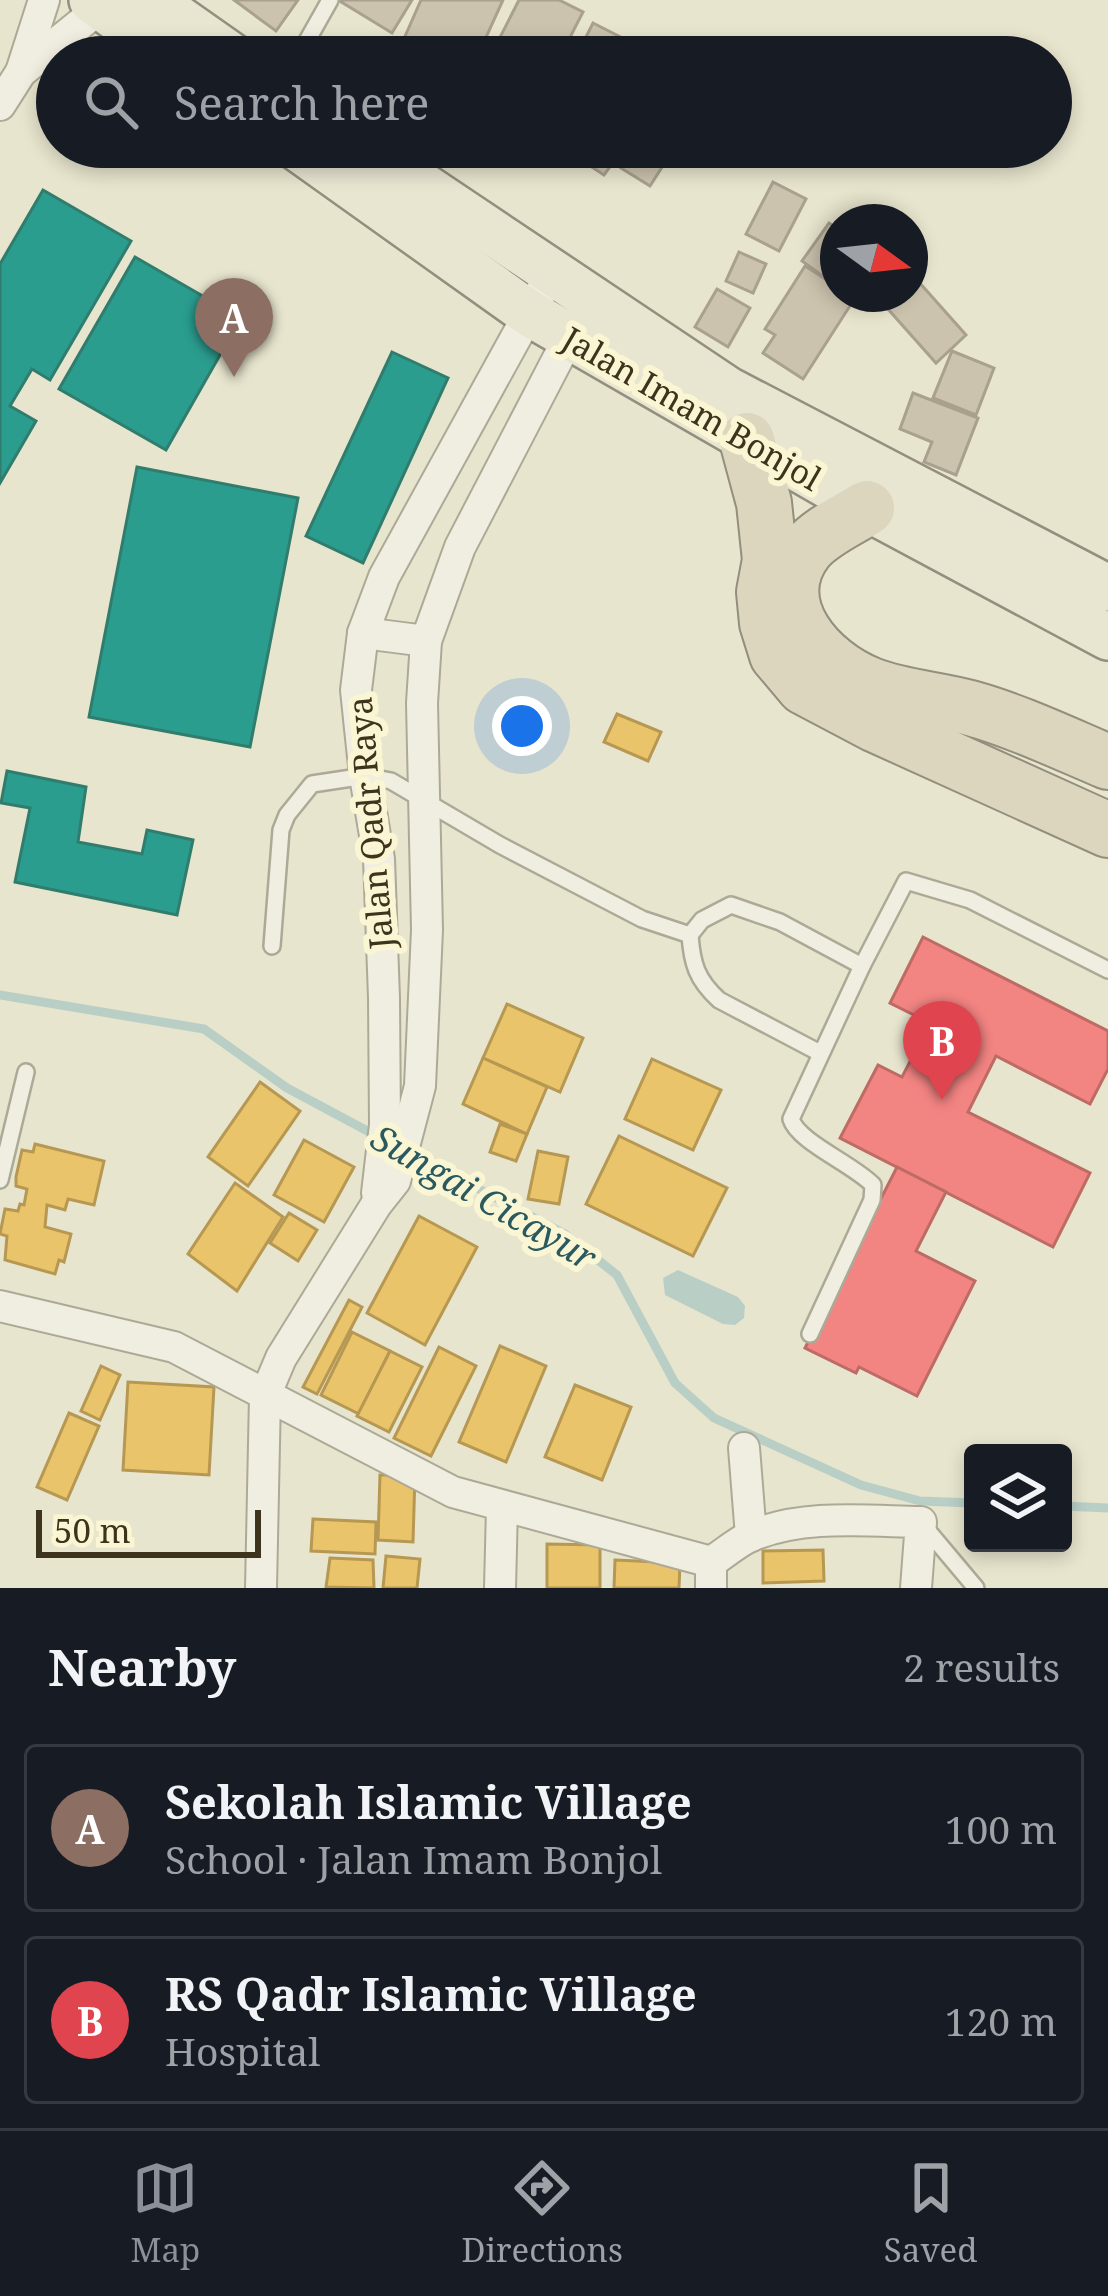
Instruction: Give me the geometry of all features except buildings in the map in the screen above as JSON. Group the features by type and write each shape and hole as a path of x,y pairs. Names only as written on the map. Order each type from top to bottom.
{"highway":[{"path":"747,440 764,503 770,560 764,592 766,622 777,655 804,687 876,725 1108,830"},
{"path":"770,560 799,518 848,497"},
{"path":"848,497 794,570 790,603 801,627 833,668 874,687 971,708 1108,762"}],"main road":[{"path":"152,0 203,36"},
{"path":"96,4 141,36"},
{"name":"Jalan Imam Bonjol","path":"325,168 529,313 848,497 1108,637"},
{"name":"Jalan Imam Bonjol","path":"396,168 728,390 1108,588"}],"street":[{"path":"0,105 21,72 44,0"},
{"path":"61,36 96,4"},
{"path":"21,72 36,58"},
{"name":"Jalan Qadr Raya","path":"398,1130 380,859 356,690 363,634 385,577 552,272"},
{"name":"Jalan Qadr Raya","path":"261,1588 265,1396 281,1358 383,1187 398,1130 421,1086 427,930 422,703 426,640 460,547 591,297"},
{"path":"363,634 426,640"},
{"path":"0,1306 174,1347 453,1492 711,1575 751,1536 834,1520 921,1522 916,1588"},
{"path":"744,1448 751,1536"},
{"path":"500,1588 502,1508"}],"lane":[{"path":"310,36 330,0"},
{"path":"272,946 280,830 287,814 312,784 365,776 391,781 423,797 642,919 690,934"},
{"path":"810,1334 872,1200 872,1185 856,1168 792,1127 791,1120 906,881 970,900 1108,970"},
{"path":"820,1053 719,1000 706,988 692,962 690,934 702,920 731,905 779,922 862,967"},
{"path":"0,1180 26,1072"},
{"path":"921,1522 976,1588"}],"shaded area":[{"path":"678,1270 738,1297 745,1306 744,1318 735,1325 723,1324 665,1295 663,1278"}],"waterway":[{"name":"Sungai Cicayur","path":"0,995 204,1029 287,1088 375,1135"},
{"name":"Sungai Cicayur","path":"406,1151 565,1234 617,1275 675,1383 714,1418 861,1485 920,1501 964,1503"},
{"name":"Sungai Cicayur","path":"1072,1506 1108,1508"}],"place":[{"name":"Sekolah Islamic Village","path":"234,377"},
{"name":"RS Qadr Islamic Village","path":"942,1100"}]}
